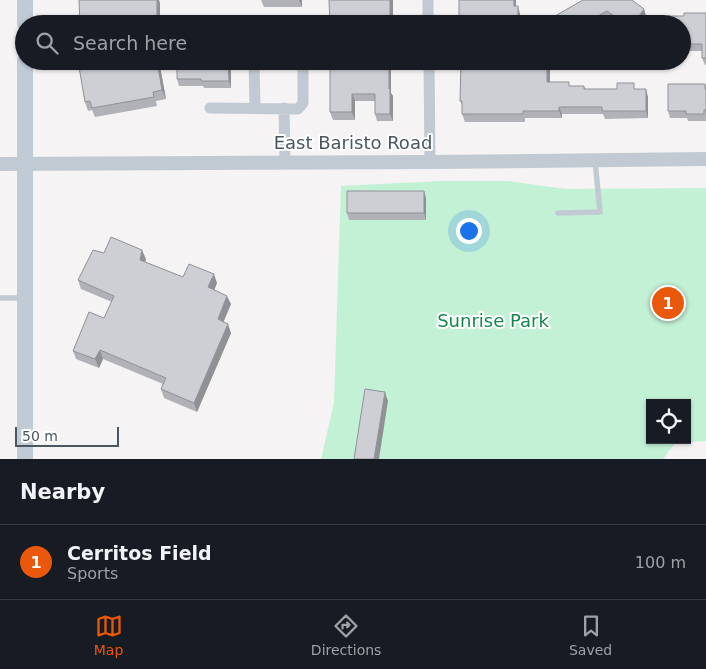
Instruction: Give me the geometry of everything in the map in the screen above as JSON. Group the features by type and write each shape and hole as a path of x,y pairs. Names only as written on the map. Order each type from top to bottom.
{"main road":[{"path":"25,0 25,15"},
{"path":"25,70 25,459"}],"street":[{"path":"428,0 428,15"},
{"path":"254,70 255,108"},
{"path":"210,108 298,109 303,103 303,70"},
{"path":"429,70 430,162"},
{"path":"284,108 285,162"},
{"name":"East Baristo Road","path":"0,164 706,159"}],"lane":[{"path":"558,213 600,212 595,160"},
{"path":"0,298 24,298"}],"green space":[{"name":"Sunrise Park","path":"440,181 508,181 565,189 706,188 706,441 691,442 691,399 646,399 646,444 674,444 663,459 321,459 334,403 341,186"}],"building":[{"path":"79,0 157,0 157,15 80,15"},
{"path":"329,0 390,0 390,15 330,15"},
{"path":"459,0 514,0 514,6 518,6 518,15 459,15"},
{"path":"583,0 632,0 644,9 640,15 613,15 607,11 600,15 557,15"},
{"path":"684,13 706,13 706,58 702,58 702,44 691,44 691,15 684,15"},
{"path":"80,70 159,70 162,90 153,92 154,97 92,108 90,101 85,102"},
{"path":"177,70 228,70 229,81 177,79"},
{"path":"330,70 389,70 390,114 375,114 375,94 352,94 352,112 330,112"},
{"path":"461,70 547,70 547,82 569,82 569,86 584,86 584,89 617,89 617,83 634,83 634,89 646,89 646,111 602,111 602,107 559,107 559,111 523,111 523,114 462,114 462,101 460,101"},
{"path":"668,84 705,84 706,110 704,110 704,114 668,111"},
{"path":"347,191 424,191 424,213 347,213"},
{"path":"111,237 142,250 140,260 183,277 189,264 214,274 208,287 227,296 218,319 228,324 194,403 161,389 166,378 100,350 95,359 73,351 89,312 104,318 114,296 78,280 93,250 104,253"},
{"path":"365,389 385,392 374,459 354,459"}],"place":[{"name":"Cerritos Field","path":"668,303"}]}
